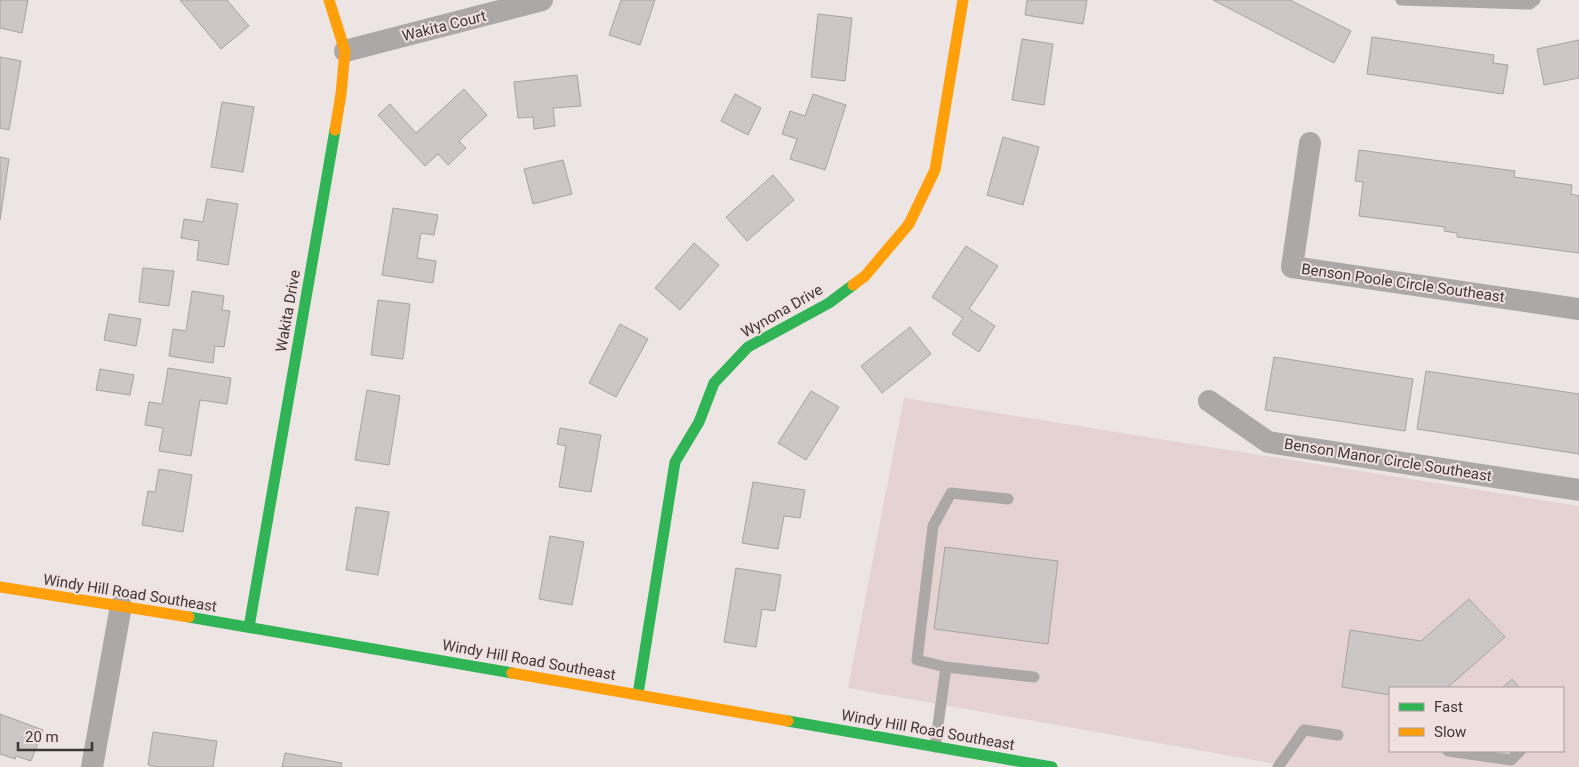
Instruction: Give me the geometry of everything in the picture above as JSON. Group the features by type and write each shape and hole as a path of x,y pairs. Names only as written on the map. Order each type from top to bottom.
{"street":[{"name":"Wakita Drive","path":"249,628 341,94 344,51 329,0"},
{"name":"Wakita Court","path":"344,51 542,0"},
{"name":"Wynona Drive","path":"638,694 675,462 699,422 714,383 748,347 829,303 865,276 909,224 935,170 963,0"},
{"name":"Benson Poole Circle Southeast","path":"1310,143 1292,267 1579,309"},
{"name":"Benson Manor Circle Southeast","path":"1209,401 1268,442 1579,490"},
{"name":"Windy Hill Road Southeast","path":"0,588 121,606 1052,767"},
{"path":"92,767 121,606"}],"lane":[{"path":"1401,0 1530,4 1535,0"},
{"path":"1008,499 951,493 934,526 917,660 946,667 1034,677"},
{"path":"935,747 946,667"},
{"path":"1278,767 1304,730 1338,735"},
{"path":"1455,752 1511,760 1519,752"}],"shaded area":[{"path":"904,398 1579,506 1579,767 1293,767 848,688"}],"building":[{"path":"0,0 28,0 22,33 0,28"},
{"path":"180,0 227,0 249,26 221,49"},
{"path":"621,0 655,0 640,45 609,35"},
{"path":"1027,0 1087,0 1083,24 1025,15"},
{"path":"1213,0 1290,0 1351,31 1334,63"},
{"path":"818,14 852,18 845,81 811,77"},
{"path":"1372,37 1494,55 1493,63 1508,65 1503,94 1367,74"},
{"path":"1022,39 1053,44 1044,105 1012,100"},
{"path":"1579,40 1579,78 1544,85 1537,49"},
{"path":"0,57 21,61 9,130 0,128"},
{"path":"577,75 581,106 553,108 555,126 534,129 533,117 518,118 514,82"},
{"path":"464,89 487,115 459,141 466,148 448,165 438,154 425,166 378,115 390,104 416,133"},
{"path":"735,94 761,108 748,135 721,121"},
{"path":"813,94 846,105 825,170 790,159 797,139 782,134 790,111 805,116"},
{"path":"222,102 254,107 243,172 211,167"},
{"path":"1003,137 1039,147 1023,205 987,195"},
{"path":"1359,150 1515,171 1514,177 1572,185 1571,194 1579,196 1579,253 1457,237 1457,233 1444,231 1445,227 1359,216 1363,182 1355,181"},
{"path":"0,157 9,159 0,220"},
{"path":"563,160 572,194 533,204 524,169"},
{"path":"773,175 794,200 747,241 726,217"},
{"path":"207,199 238,204 228,265 197,260 199,241 181,238 184,219 203,222"},
{"path":"393,208 438,215 434,235 421,233 417,258 436,261 433,283 382,275"},
{"path":"694,243 719,265 680,310 655,288"},
{"path":"966,246 998,266 969,309 995,326 979,352 952,334 963,318 932,297"},
{"path":"143,268 174,271 169,306 139,302"},
{"path":"192,291 224,296 222,310 230,311 224,347 215,346 213,363 169,356 173,329 186,331"},
{"path":"378,300 410,304 403,359 371,355"},
{"path":"109,314 141,319 136,346 104,340"},
{"path":"620,324 648,339 616,397 589,383"},
{"path":"910,327 931,354 882,393 861,366"},
{"path":"1274,357 1413,379 1405,431 1265,410"},
{"path":"168,368 231,378 227,404 200,400 191,456 159,451 163,428 145,425 149,402 162,404"},
{"path":"100,369 134,375 130,395 96,390"},
{"path":"1426,371 1579,394 1579,454 1417,429"},
{"path":"367,390 400,396 389,465 355,460"},
{"path":"811,391 839,407 806,460 778,443"},
{"path":"560,428 601,435 591,492 559,487 566,446 557,444"},
{"path":"159,469 192,475 183,532 142,525 148,491 155,492"},
{"path":"753,482 805,490 800,518 784,516 778,549 742,543"},
{"path":"356,507 389,512 378,575 346,570"},
{"path":"550,536 584,542 572,605 539,599"},
{"path":"945,547 1058,561 1048,644 934,629"},
{"path":"736,568 781,575 775,611 762,609 756,647 724,642"},
{"path":"1469,599 1505,637 1448,687 1389,687 1389,695 1342,687 1350,630 1421,641"},
{"path":"1512,679 1519,687 1503,687"},
{"path":"0,714 43,730 31,761 16,756 15,759 0,754"},
{"path":"153,732 217,741 213,767 159,767 148,765"},
{"path":"285,753 342,763 341,767 282,767"}],"traffic: fast":[{"path":"249,627 335,130"},
{"path":"638,694 675,462 699,422 714,383 748,347 829,303 853,285"},
{"path":"189,617 512,673"},
{"path":"788,721 1052,767"}],"traffic: slow":[{"path":"329,0 345,51 335,130"},
{"path":"853,285 865,276 909,224 935,170 963,0"},
{"path":"0,587 189,617"},
{"path":"512,673 788,721"}]}
